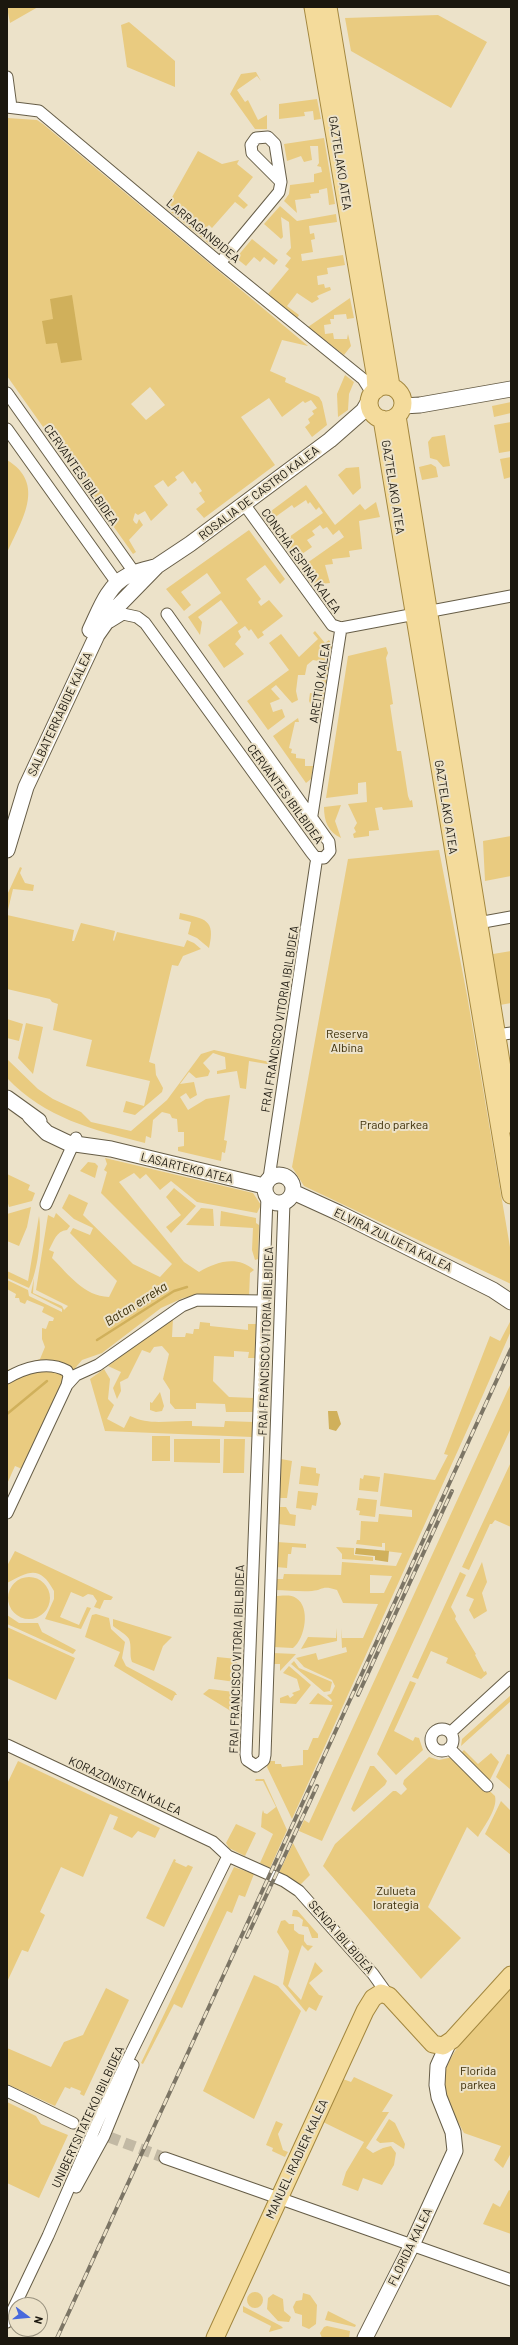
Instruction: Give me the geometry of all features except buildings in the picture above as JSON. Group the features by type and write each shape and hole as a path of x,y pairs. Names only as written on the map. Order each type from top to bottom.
{"main road":[{"name":"GAZTELAKO ATEA","path":"313,7 380,405 421,613 478,923 511,1124"},
{"name":"GAZTELAKO ATEA","path":"328,7 380,405"},
{"name":"GAZTELAKO ATEA","path":"421,613 496,1032 511,1195"},
{"path":"441,2044 511,1975"},
{"name":"MANUEL IRADIER KALEA","path":"215,2338 370,2002 381,1993 389,1996"},
{"name":"SENDA IBILBIDEA","path":"389,1996 441,2044"}],"street":[{"path":"7,77 9,107"},
{"name":"LARRAGANBIDEA","path":"9,107 39,112 45,116 220,263 363,379 380,405"},
{"path":"220,263 279,192 281,182"},
{"path":"380,405 420,406 511,389"},
{"name":"CERVANTES IBILBIDEA","path":"7,393 127,580"},
{"name":"ROSALIA DE CASTRO KALEA","path":"127,580 157,566 380,405"},
{"path":"7,430 127,580"},
{"name":"CONCHA ESPINA KALEA","path":"244,504 332,625 341,628"},
{"name":"SALBATERRABIDE KALEA","path":"7,850 26,787 97,636 127,580"},
{"name":"SALBATERRABIDE KALEA","path":"7,833 10,807 20,782 98,614 107,596 127,580"},
{"name":"AREITIO KALEA","path":"312,815 341,628 511,596"},
{"name":"CERVANTES IBILBIDEA","path":"97,636 120,614 128,614 141,619 315,857 324,858 330,851 329,842 312,815 167,614"},
{"name":"FRAI FRANCISCO VITORIA IBILBIDEA","path":"288,1197 265,1755 264,1760 256,1766 247,1760 246,1754 267,1187 316,863"},
{"path":"478,923 511,917"},
{"name":"LASARTEKO ATEA","path":"7,1098 30,1116 75,1141 97,1142 111,1149 267,1187 276,1203 288,1197 292,1184 288,1177 279,1174 267,1187"},
{"path":"46,1204 75,1141"},
{"name":"ELVIRA ZULUETA KALEA","path":"288,1197 339,1213 493,1290 511,1302"},
{"name":"ELVIRA ZULUETA KALEA","path":"493,1290 511,1289"},
{"path":"67,1385 76,1375 98,1365 182,1306 197,1300 262,1301"},
{"path":"7,1378 20,1372 45,1366 67,1371 69,1376 67,1385 7,1513"},
{"path":"451,1732 511,1677"},
{"path":"439,1729 451,1732 453,1742 449,1748 442,1751 437,1750 431,1739 439,1729"},
{"name":"KORAZONISTEN KALEA","path":"7,1745 213,1842 228,1856"},
{"path":"449,1748 487,1786"},
{"name":"SENDA IBILBIDEA","path":"228,1856 284,1881 299,1891 373,1974 389,1996"},
{"name":"UNIBERTSITATEKO IBILBIDEA","path":"7,2322 48,2236 102,2112 154,2010 228,1856"},
{"name":"UNIBERTSITATEKO IBILBIDEA","path":"48,2236 104,2135 154,2010"},
{"name":"SENDA IBILBIDEA","path":"441,2044 438,2055 438,2092 454,2132 456,2145 454,2156"},
{"path":"7,2091 73,2123"},
{"name":"FLORIDA KALEA","path":"365,2338 412,2245 454,2156"},
{"path":"165,2158 511,2280"}],"green space":[{"path":"7,7 38,7 10,23"},
{"path":"438,15 487,42 451,108 351,51 345,18"},
{"path":"129,22 175,61 175,87 127,67 121,25"},
{"path":"256,72 261,81 257,76 237,90 245,102 248,100 258,120 267,115 267,129 255,129 230,94 241,74"},
{"path":"317,99 321,119 314,120 313,111 304,112 305,116 279,119 279,104"},
{"path":"7,118 37,120 43,124 308,346 282,340 270,371 286,378 285,382 319,397 322,402 327,425 312,437 305,427 310,423 308,419 314,414 312,411 317,408 311,400 305,403 303,401 282,417 269,398 241,417 275,465 204,518 196,509 205,502 199,493 202,491 195,481 192,484 183,471 175,477 177,480 168,487 163,480 154,486 168,505 151,521 145,511 138,515 135,513 133,520 135,523 137,524 139,519 143,525 129,540 136,552 133,554 7,376","holes":["150,387 165,405 146,420 131,404"]},
{"path":"324,138 335,204 329,205 327,188 319,190 319,193 310,194 311,198 295,200 297,213 284,201 289,194 290,185 314,182 314,174 322,172 321,167 317,166 319,163 318,146 310,146 312,160 304,162 301,156 287,161 284,144"},
{"path":"198,151 222,164 239,160 237,164 253,177 238,196 248,205 244,209 235,202 212,228 209,225 203,231 223,246 220,249 215,249 166,208"},
{"path":"280,206 297,221 336,214 337,222 309,226 310,234 314,233 315,239 311,240 313,252 301,254 302,261 343,255 345,265 327,268 328,274 317,276 318,285 324,284 325,288 330,287 331,290 317,296 319,299 312,303 297,293 287,306 299,315 297,318 268,294 289,269 285,266 291,258 286,254 291,248 289,222 281,217 283,237 281,239 264,224"},
{"path":"252,239 278,260 274,265 264,257 260,262 254,257 246,266 236,258"},
{"path":"350,298 354,318 347,319 346,314 334,315 334,319 330,319 331,324 324,325 325,334 333,333 334,339 347,339 348,334 351,346 344,355 308,327"},
{"path":"345,375 354,382 349,394 348,410 338,417 337,394"},
{"path":"511,402 511,413 494,417 492,406"},
{"path":"511,422 511,451 499,453 494,425"},
{"path":"445,435 450,466 443,467 437,460 430,458 428,442 432,437"},
{"path":"511,457 511,477 504,479 500,459"},
{"path":"7,460 19,470 26,480 28,492 24,516 7,553"},
{"path":"431,464 436,467 438,477 422,480 419,467"},
{"path":"359,467 361,488 353,495 338,475 346,468"},
{"path":"306,485 335,525 360,504 365,510 376,502 380,517 359,521 362,549 349,551 350,557 332,559 333,564 325,565 330,583 312,585 300,568 344,537 339,530 333,535 327,527 323,529 320,525 312,531 315,535 307,540 312,547 302,554 298,549 291,555 282,542 323,513 319,507 316,510 310,502 308,504 306,500 294,508 292,505 267,523 263,517"},
{"path":"249,530 285,579 280,584 265,565 246,579 261,599 258,602 261,606 269,600 283,616 262,632 264,635 258,639 251,629 249,631 245,626 238,631 241,637 235,644 244,654 224,668 208,645 238,623 221,600 198,617 202,622 200,635 188,617 221,593 207,573 181,592 191,605 184,611 166,589"},
{"path":"315,631 325,643 329,640 332,645 322,708 311,705 309,701 310,693 319,694 324,662 313,660 307,665 305,675 298,675 296,691 298,700 292,703 276,685 271,689 280,699 270,703 273,712 282,709 285,717 268,730 247,701 289,670 269,643 281,634 299,657 318,639 313,633"},
{"path":"386,647 388,653 386,658 393,704 390,705 397,751 401,751 408,796 410,801 412,800 413,807 383,810 382,807 375,808 379,830 369,831 369,836 354,838 353,834 356,832 354,828 357,823 348,804 367,802 366,782 358,783 358,794 326,798 348,656"},
{"path":"298,718 299,722 295,722 289,748 292,749 291,753 296,754 296,758 305,759 305,766 313,766 311,779 306,783 273,736"},
{"path":"341,805 335,821 341,838 333,833 328,826 324,807"},
{"path":"511,836 511,876 485,881 483,841"},
{"name":"Prado parkea","path":"439,850 467,995 511,1253 511,1284 304,1186 292,1167 348,859"},
{"path":"20,867 22,868 20,873 25,883 34,885 33,891 13,889 7,914 7,895"},
{"path":"180,913 202,919 206,922 211,931 209,948 197,938 188,934 191,922 179,919"},
{"path":"7,915 74,930 72,941 74,941 81,923 115,931 114,941 117,932 184,947 187,940 194,943 201,949 183,956 178,966 172,965 149,1062 155,1064 156,1075 163,1088 162,1092 135,1115 123,1112 126,1101 144,1106 150,1081 86,1066 92,1040 53,1030 58,1004 52,1002 50,999 7,989"},
{"path":"511,951 511,1003 500,1005 493,954"},
{"path":"7,1019 23,1024 19,1041 7,1038"},
{"path":"26,1023 43,1027 33,1074 18,1058"},
{"path":"214,1050 279,1064 279,1066 249,1061 246,1089 240,1088 237,1071 217,1074 217,1071 226,1069 225,1057 213,1053 203,1063 210,1071 208,1076 196,1078 189,1072 180,1084 194,1082 197,1095 190,1099 186,1093 180,1097 188,1110 206,1099 230,1095 224,1140 227,1141 225,1153 222,1152 221,1161 178,1151 178,1147 184,1146 184,1132 178,1132 177,1119 172,1118 170,1114 162,1112 153,1120 151,1138 146,1136 145,1143 107,1133 71,1121 54,1113 22,1092 7,1078 7,1059 38,1089 53,1099 81,1112 91,1122 131,1131 167,1100 201,1054"},
{"path":"105,1158 253,1193 261,1205 257,1213 197,1202 171,1181 160,1190 146,1174 140,1179 134,1173 119,1182 184,1262 199,1272 212,1265 234,1261 247,1265 254,1270 250,1273 249,1297 201,1295 183,1298 161,1308 102,1353 82,1360 71,1373 22,1469 15,1466 7,1484 7,1370 40,1359 45,1347 42,1339 42,1328 46,1329 49,1321 53,1321 54,1318 42,1312 44,1307 27,1300 25,1304 20,1302 19,1298 15,1298 16,1294 7,1289 7,1280 28,1290 29,1296 62,1312 62,1309 31,1293 34,1278 33,1293 62,1306 64,1310 68,1306 36,1290 48,1215 54,1218 56,1213 70,1226 67,1230 60,1232 54,1240 49,1250 54,1252 52,1258 71,1278 84,1289 92,1293 109,1297 117,1281 70,1233 73,1228 90,1235 93,1228 74,1219 62,1208 69,1194 88,1203 83,1215 133,1264 160,1277 172,1264 101,1193 107,1172 104,1170 107,1164"},
{"path":"88,1162 95,1163 98,1166 95,1178 80,1171"},
{"path":"7,1174 30,1185 28,1190 35,1193 32,1201 9,1207 7,1200"},
{"path":"174,1188 196,1206 171,1233 166,1227 181,1215 166,1197"},
{"path":"31,1207 27,1227 19,1246 7,1241 7,1214"},
{"path":"201,1208 213,1209 214,1226 186,1225"},
{"path":"221,1211 256,1218 256,1223 259,1225 258,1259 255,1260 252,1250 253,1228 220,1226"},
{"path":"39,1216 40,1233 37,1263 29,1288 7,1278 7,1271 28,1281"},
{"path":"173,1318 172,1337 185,1337 186,1333 193,1334 194,1329 199,1329 200,1322 210,1323 210,1326 248,1330 248,1324 256,1324 255,1358 248,1358 249,1352 234,1351 234,1357 214,1356 213,1381 229,1397 254,1398 253,1412 226,1412 225,1404 196,1403 196,1409 175,1409 170,1403 170,1390 163,1379 169,1354 162,1346 154,1347 150,1353 142,1350 128,1378 120,1382 121,1391 117,1399 113,1388 121,1372 108,1366"},
{"path":"511,1320 511,1331 292,1819 267,1767 269,1761 275,1761 275,1764 281,1764 282,1767 303,1765 303,1750 308,1750 313,1738 318,1738 333,1705 309,1704 318,1693 331,1702 332,1700 327,1695 331,1694 335,1686 332,1680 304,1667 296,1658 316,1653 318,1660 347,1652 346,1647 342,1648 341,1628 342,1638 363,1638 378,1604 343,1603 337,1590 328,1588 307,1591 275,1590 275,1579 283,1579 284,1574 341,1575 342,1562 396,1566 402,1553 385,1551 385,1543 382,1543 382,1547 356,1544 357,1540 360,1540 361,1521 378,1522 379,1514 412,1517 412,1510 380,1506 384,1473 435,1480 448,1455 444,1454 490,1336 500,1341","holes":["370,1575 392,1576 384,1593 370,1593"]},
{"path":"104,1369 110,1379 108,1399 114,1405 107,1419 124,1428 130,1416 153,1422 192,1421 192,1426 224,1427 225,1421 253,1422 252,1437 105,1431 90,1379"},
{"path":"511,1383 511,1428 322,1841 299,1831 304,1820 309,1823"},
{"path":"160,1392 164,1406 162,1411 156,1412 150,1410 150,1402 152,1403"},
{"path":"152,1436 170,1436 170,1461 152,1461"},
{"path":"174,1439 220,1439 220,1463 174,1462"},
{"path":"224,1439 245,1439 244,1473 223,1473"},
{"path":"281,1459 292,1461 287,1498 279,1498"},
{"path":"511,1462 511,1527 495,1520 492,1524 490,1524 469,1570 462,1567"},
{"path":"301,1466 316,1468 316,1473 320,1474 318,1486 299,1484"},
{"path":"364,1475 380,1477 378,1492 359,1490 360,1478 363,1479"},
{"path":"298,1491 318,1493 316,1506 312,1505 311,1510 296,1508"},
{"path":"358,1498 377,1500 375,1517 359,1515 360,1511 356,1510"},
{"path":"279,1507 286,1507 290,1514 296,1515 295,1526 278,1524"},
{"path":"277,1542 306,1544 306,1548 292,1547 291,1554 288,1554 287,1568 276,1567"},
{"path":"336,1547 354,1548 354,1555 373,1557 373,1561 342,1559 342,1554"},
{"path":"15,1551 113,1597 111,1600 104,1600 100,1609 94,1607 97,1601 93,1595 88,1594 83,1597 71,1592 60,1617 79,1625 87,1607 91,1608 81,1629 45,1619 54,1599 54,1591 44,1577 39,1574 28,1573 7,1583 7,1566"},
{"path":"482,1562 487,1582 482,1593 487,1611 474,1619 469,1610 474,1599 466,1596"},
{"path":"460,1572 466,1575 451,1607 456,1616 455,1619 476,1654 475,1655 484,1672 486,1671 487,1674 481,1679 446,1663 448,1658 431,1651 418,1679 412,1677"},
{"path":"25,1577 33,1577 44,1583 50,1594 50,1602 44,1613 33,1619 25,1619 14,1613 8,1602 8,1594 14,1583"},
{"path":"275,1596 294,1597 301,1602 304,1608 305,1623 303,1631 301,1638 293,1648 273,1647"},
{"path":"96,1614 109,1618 111,1629 125,1642 122,1658 126,1666 175,1692 177,1695 175,1695 172,1701 114,1666 120,1652 85,1637 92,1615"},
{"path":"7,1615 19,1623 38,1623 42,1632 76,1650 73,1654 7,1624"},
{"path":"113,1619 172,1637 163,1646 154,1671 132,1662 129,1639 113,1626"},
{"path":"7,1627 75,1658 56,1700 7,1678"},
{"path":"337,1628 337,1641 301,1649 308,1637 336,1638"},
{"path":"273,1653 296,1654 280,1671 280,1664 272,1664"},
{"path":"217,1657 237,1659 235,1682 214,1679"},
{"path":"294,1661 299,1668 332,1682 330,1691 324,1692 291,1664"},
{"path":"289,1666 311,1685 296,1704 280,1703 280,1698 288,1695 290,1698 294,1695 292,1693 300,1690 297,1679 283,1673"},
{"path":"410,1681 416,1683 394,1731 413,1741 415,1737 419,1738 423,1750 396,1775 377,1754"},
{"path":"209,1689 234,1692 234,1713 203,1694"},
{"path":"511,1695 511,1701 461,1746 462,1739"},
{"path":"464,1750 478,1764 491,1753 499,1762 489,1782 461,1753"},
{"path":"507,1754 511,1755 511,1790 496,1777"},
{"name":"Zulueta lorategia","path":"429,1757 439,1760 453,1757 495,1796 495,1801 493,1812 478,1837 467,1827 428,1907 461,1938 421,1979 323,1866 335,1844 393,1791 396,1791 401,1795 407,1789 403,1784 404,1780"},
{"path":"18,1761 160,1828 155,1838 138,1831 132,1838 113,1829 118,1817 110,1814 83,1877 61,1867 40,1912 45,1915 28,1952 22,1950 7,1982 7,1784"},
{"path":"370,1766 374,1766 387,1781 385,1785 354,1812 351,1809"},
{"path":"256,1779 264,1779 287,1830 270,1868 260,1863 273,1834 261,1827 262,1816 263,1810 264,1813 267,1814 276,1807 263,1781 255,1781"},
{"path":"501,1801 511,1811 511,1855 485,1834"},
{"path":"236,1824 256,1833 245,1856 229,1848 226,1843"},
{"path":"293,1843 310,1875 300,1885 279,1873"},
{"path":"174,1859 176,1860 175,1862 186,1867 188,1865 193,1867 164,1927 146,1918"},
{"path":"234,1867 254,1874 245,1897 239,1895 232,1913 227,1911 182,2008 174,2004 143,2064 141,2063"},
{"path":"293,1910 297,1910 318,1934 318,1938 312,1938 308,1927 302,1926 303,1920 299,1917 292,1916"},
{"path":"285,1920 289,1924 294,1924 294,1930 299,1934 304,1935 304,1941 307,1945 313,1946 308,1951 302,1945 288,1986 301,2000 315,1962 323,1971 309,1983 319,1995 323,1996 316,2011 309,2007 306,2012 283,1984 289,1951 277,1932 281,1921"},
{"path":"254,1975 278,1986 301,2011 254,2119 203,2091"},
{"path":"106,1988 129,2000 84,2096 80,2094 81,2091 71,2087 70,2089 65,2087 55,2106 7,2084 7,2048 51,2067 64,2042 83,2035"},
{"name":"Florida parkea","path":"511,1988 511,2153 503,2168 494,2160 501,2146 464,2133 449,2103 444,2084 445,2072 450,2059 459,2046 480,2020"},
{"path":"354,2077 393,2095 382,2112 389,2112 366,2148 373,2153 391,2146 396,2153 394,2165 382,2185 363,2178 358,2191 342,2185 346,2172 364,2142 323,2122 343,2079 351,2082"},
{"path":"7,2102 36,2116 41,2124 68,2135 39,2198 7,2183"},
{"path":"389,2119 395,2123 405,2144 404,2149 393,2142 380,2143 376,2140"},
{"path":"276,2121 283,2124 278,2134 283,2150 288,2152 285,2157 272,2151 273,2148 266,2145"},
{"path":"509,2190 511,2191 511,2234 483,2224 493,2203 500,2207"},
{"path":"252,2292 258,2292 263,2297 261,2306 258,2308 252,2308 247,2303 247,2297"},
{"path":"303,2293 310,2295 317,2305 316,2324 309,2329 302,2326 302,2315 295,2313 293,2307 296,2301 302,2300"},
{"path":"273,2294 283,2299 284,2311 291,2317 289,2322 278,2321 267,2309 268,2298"},
{"path":"243,2306 283,2328 269,2332 271,2326 243,2312"},
{"path":"328,2311 356,2325 355,2327 325,2320"},
{"path":"327,2326 350,2331 349,2338 322,2338 320,2333 324,2327"}],"shaded area":[{"path":"72,295 82,360 61,363 57,343 46,344 42,321 53,319 50,299"},
{"path":"328,1411 337,1411 341,1424 336,1431 329,1429"},
{"path":"356,1548 389,1551 388,1562 375,1560 375,1556 355,1554"}],"waterway":[{"name":"Batan erreka","path":"97,1340 174,1291 187,1287"},
{"name":"Batan erreka","path":"7,1414 47,1381"}],"tunnel":[{"path":"73,2123 98,2133"},
{"path":"109,2137 165,2158"}],"railway":[{"path":"57,2338 511,1349"},
{"path":"358,1695 452,1491"},
{"path":"247,1937 317,1786"}],"park label":[{"name":"Reserva Albina","path":"347,1041"}]}
